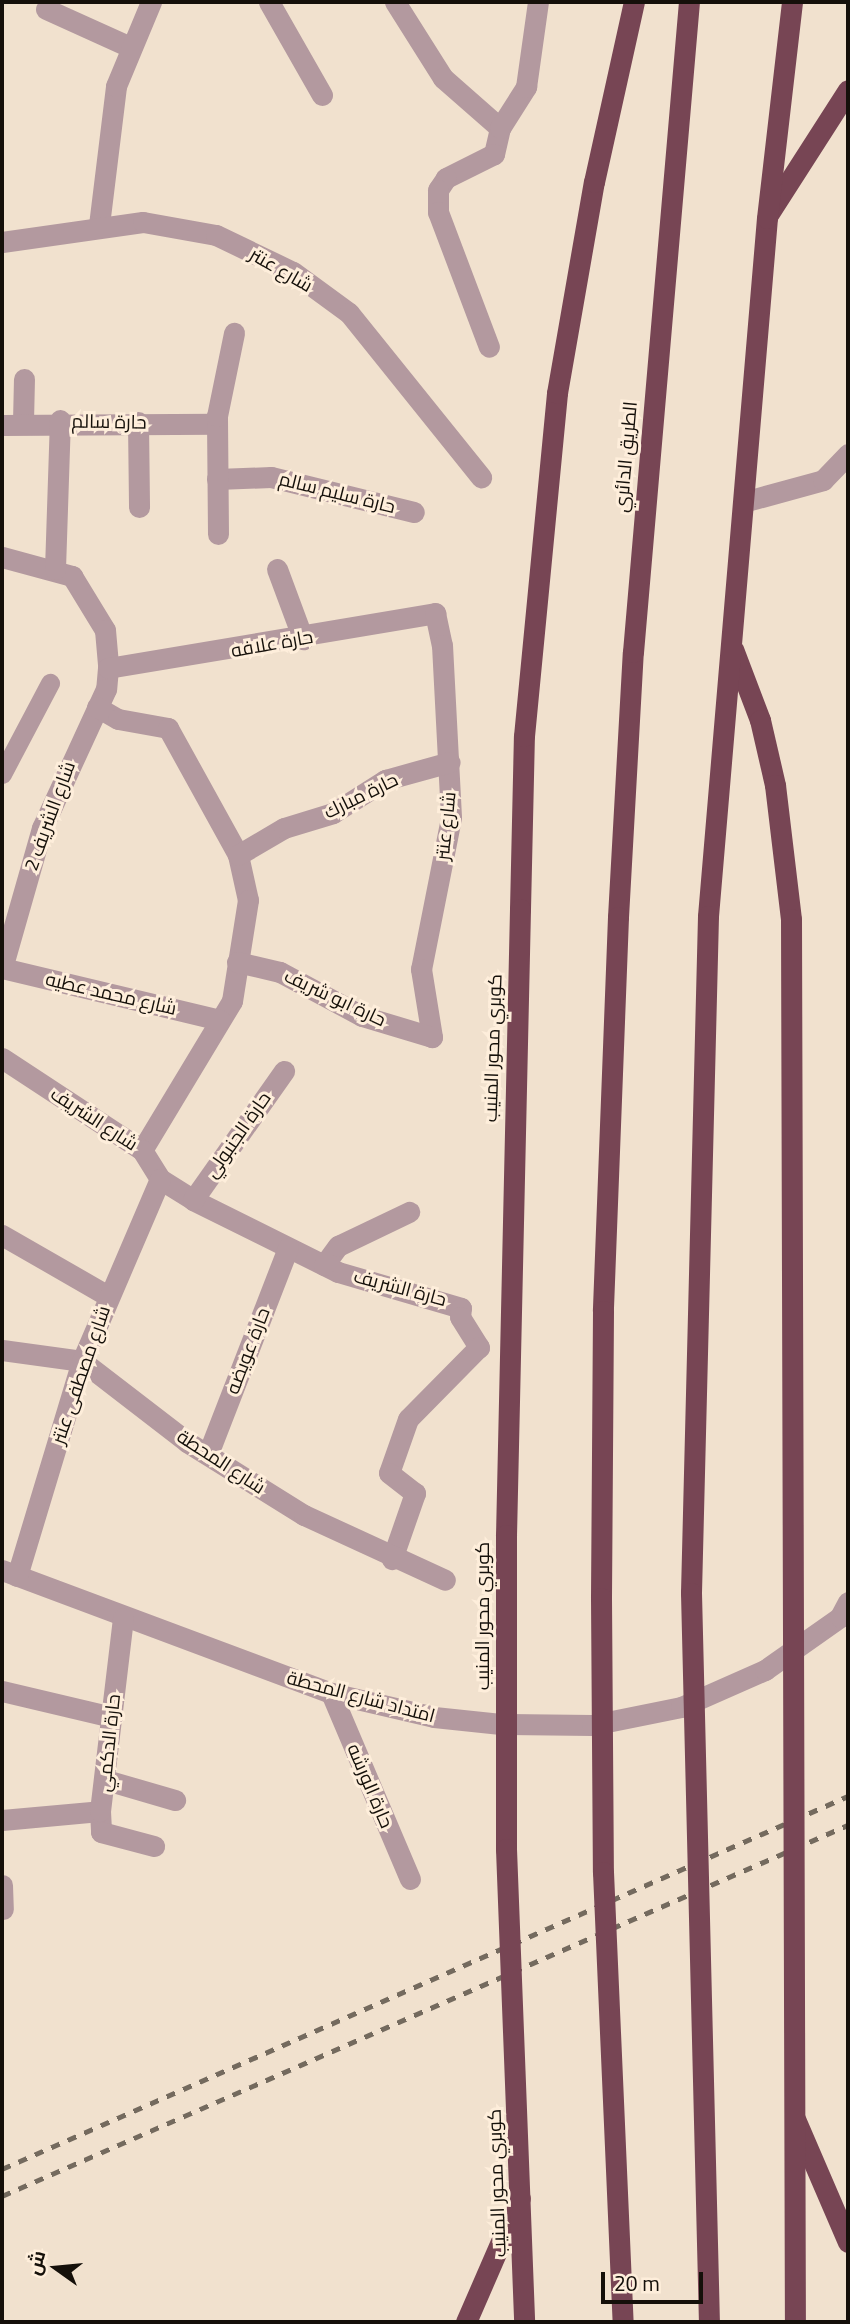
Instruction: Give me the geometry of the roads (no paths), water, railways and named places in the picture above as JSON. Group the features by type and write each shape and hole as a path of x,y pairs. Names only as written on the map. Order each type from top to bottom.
{"highway":[{"name":"كوبري محور المنيب","path":"524,2322 506,1849 506,1603 520,909 528,683 557,393 594,182 634,2"},
{"name":"الطريق الدائري","path":"623,2322 603,1872 603,1311 618,917 633,652 689,2"},
{"path":"709,2322 691,1593 708,916 731,643 747,501 766,218 792,2"},
{"path":"766,218 848,90"},
{"path":"731,643 760,720 775,785 791,919 796,1080 790,2106 795,2322"},
{"path":"790,2106 848,2242"},
{"path":"466,2322 521,2196"}],"street":[{"path":"99,225 116,86 151,2"},
{"path":"269,2 322,95"},
{"path":"395,2 443,78 500,128"},
{"path":"489,347 438,212 438,190 446,178 494,154 500,128 526,87 538,2"},
{"path":"46,9 130,47"},
{"name":"شارع عنتر","path":"2,242 99,225 143,222 192,230 293,272 349,313 481,477"},
{"path":"218,534 217,424 234,333"},
{"path":"12,423 24,379"},
{"path":"2,556 55,569 60,421"},
{"name":"حارة سالم","path":"12,423 60,421 217,424"},
{"path":"138,422 139,507"},
{"path":"747,501 824,480 848,454"},
{"name":"حارة سليم سالم","path":"217,480 271,477 414,512"},
{"name":"شارع الشريف 2","path":"2,968 41,828 97,708 108,668 105,630 94,604 72,576 55,569"},
{"path":"277,569 303,639"},
{"name":"شارع عنتر","path":"432,1037 421,969 451,818 450,762 435,613"},
{"name":"حارة علافه","path":"108,668 303,639 435,613"},
{"path":"97,708 118,719 168,728 238,855 248,900 232,1001 142,1150"},
{"name":"حارة مبارك","path":"238,855 284,828 332,813 385,780 450,762"},
{"name":"حارة ابو شريف","path":"237,962 280,972 362,1016 432,1037"},
{"name":"شارع محمد عطيه","path":"2,968 220,1020"},
{"name":"شارع الشريف","path":"2,1058 142,1150 160,1179 193,1200 288,1248"},
{"name":"حارة الجنبولي","path":"193,1200 284,1071"},
{"name":"شارع مصطفى عنتر","path":"9,1573 82,1361 160,1179"},
{"path":"324,1265 338,1246 409,1212"},
{"path":"2,1236 108,1296"},
{"name":"حارة الشريف","path":"288,1248 324,1265 457,1303 478,1341 475,1356 408,1419 389,1473 415,1493 392,1559"},
{"name":"حارة عويضه","path":"208,1454 288,1248"},
{"name":"شارع المحطة","path":"2,1350 82,1361 208,1454 303,1515 392,1559 445,1580"},
{"name":"امتداد شارع المحطة","path":"9,1573 123,1618 331,1693 434,1717 592,1725 681,1707 765,1670 845,1612"},
{"name":"حارة الدكمي","path":"2,1820 100,1811 106,1780 123,1618"},
{"path":"2,1691 112,1717"},
{"name":"حارة الورشه","path":"331,1693 410,1879"},
{"path":"106,1780 175,1800"},
{"path":"100,1811 102,1832 154,1846"},
{"path":"2,1885 3,1909"}],"lane":[{"path":"2,774 50,683"}],"railway":[{"path":"2,2169 848,1796"},
{"path":"2,2196 848,1825"}]}
